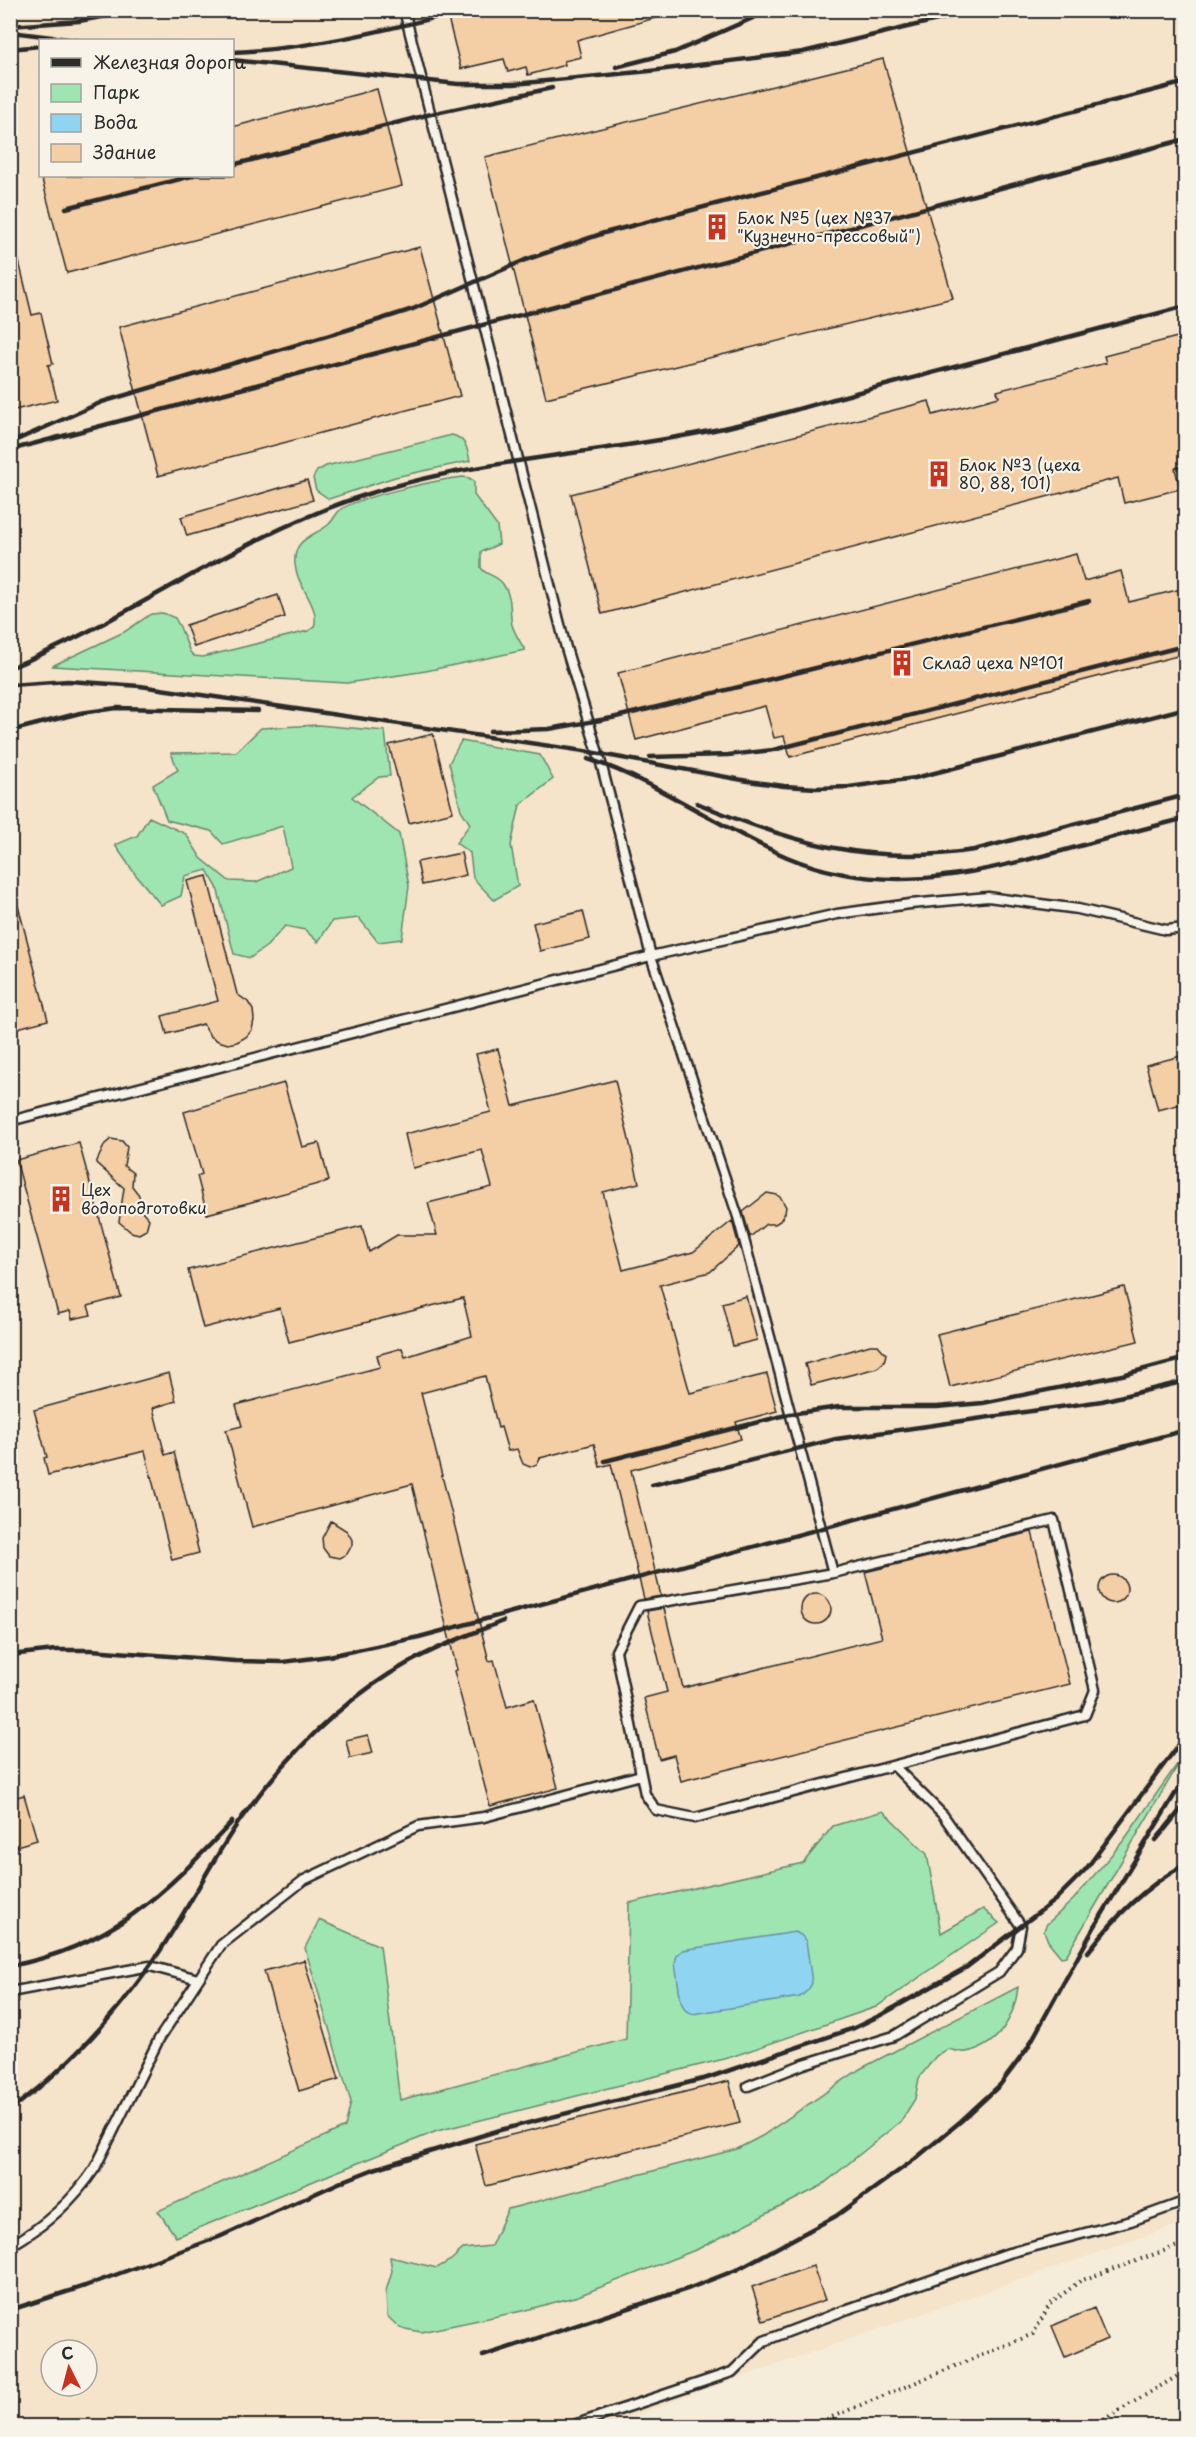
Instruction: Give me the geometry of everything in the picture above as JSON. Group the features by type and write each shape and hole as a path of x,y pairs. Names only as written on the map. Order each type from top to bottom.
{"lane":[{"path":"404,10 566,648 602,764 651,956 738,1216 832,1573"},
{"path":"10,1121 651,956 837,914 988,897 1078,909 1166,930 1185,928"},
{"path":"1054,1520 1095,1690 1085,1715 695,1818 656,1810 645,1794 616,1650 639,1606 832,1573 1054,1520"},
{"path":"748,2086 804,2064 894,2036 999,1972 1017,1948 1021,1926 943,1815 894,1766"},
{"path":"10,2246 52,2218 82,2187 96,2168 159,2039 220,1945 304,1880 418,1826 484,1816 641,1774"},
{"path":"10,1992 150,1966 198,1979"},
{"path":"571,2427 732,2372 764,2341 848,2309 1009,2253 1131,2221 1185,2201"}],"path":[{"path":"810,2427 1033,2334 1050,2304 1080,2281 1185,2243"},
{"path":"1093,2427 1185,2371"}],"shaded area":[{"path":"11,11 1185,11 1185,2222 695,2393 610,2426 11,2426"}],"green space":[{"path":"452,435 465,444 470,461 395,477 329,499 316,490 313,478 317,471 326,466"},
{"path":"463,477 474,481 474,495 497,526 499,544 481,552 481,568 501,581 506,589 512,625 525,650 426,671 347,683 52,666 124,632 151,614 163,613 175,618 190,652 194,656 203,657 308,631 314,627 314,611 299,580 295,564 297,549 305,539 328,525 339,511 361,500 437,481"},
{"path":"318,725 385,731 390,776 379,777 352,797 399,834 409,886 402,939 378,942 359,918 332,921 318,942 305,930 285,926 267,946 250,958 234,954 217,887 207,870 185,876 181,896 161,905 115,845 137,836 149,817 186,834 201,858 229,881 256,882 291,867 283,826 223,844 211,831 167,820 153,785 178,770 171,753 236,752 261,728"},
{"path":"461,741 540,755 553,779 520,805 511,845 518,886 494,900 473,878 470,853 456,843 470,824 461,810 449,763"},
{"path":"1185,1753 1066,1956 1061,1957 1048,1941 1044,1931 1046,1925 1073,1900 1124,1840"},
{"path":"883,1811 927,1854 941,1933 983,1909 999,1923 876,2007 728,2058 437,2131 176,2237 158,2211 345,2127 351,2102 305,1948 319,1920 380,1946 400,2100 626,2039 629,1903 803,1863 833,1826"},
{"path":"1018,1987 1009,2019 996,2037 978,2049 959,2052 948,2049 936,2056 919,2078 915,2099 901,2121 821,2186 698,2249 578,2296 522,2311 421,2332 400,2328 387,2316 386,2291 392,2271 390,2257 437,2268 451,2260 463,2249 491,2246 508,2209 737,2149 762,2136 860,2069"}],"water":[{"path":"795,1932 806,1941 812,1983 800,1997 693,2014 685,2010 681,2002 675,1963 677,1955 683,1950"}],"building":[{"path":"446,10 665,10 666,15 577,40 581,57 564,61 565,65 528,75 526,67 508,72 504,59 461,69"},
{"name":"Блок №5 (цех №37 \"Кузнечно-прессовый\")","path":"883,59 953,298 546,398 485,157"},
{"path":"377,89 402,186 67,273 41,177 234,177 234,126"},
{"path":"420,247 460,396 158,476 119,327"},
{"path":"16,249 32,315 41,313 53,364 48,365 57,400 10,411 10,250"},
{"name":"Блок №3 (цеха 80, 88, 101)","path":"1185,335 1185,465 1175,468 1180,489 1124,503 1118,478 602,614 571,494 929,401 933,415 999,397 997,391 1106,363 1104,356"},
{"path":"307,480 313,500 187,536 181,517"},
{"name":"Склад цеха №101","path":"1076,554 1084,581 1121,571 1129,602 1185,588 1185,654 790,757 784,736 774,738 765,706 636,740 618,673"},
{"path":"278,595 285,617 194,647 186,625"},
{"path":"433,734 453,812 409,823 389,745"},
{"path":"461,853 466,875 422,885 417,862"},
{"path":"207,876 237,994 248,1002 253,1010 252,1030 246,1037 228,1044 210,1036 203,1024 167,1034 162,1016 218,1001 187,881"},
{"path":"16,898 48,1020 10,1030 10,899"},
{"path":"583,911 590,939 540,951 533,923"},
{"path":"498,1049 513,1106 615,1080 639,1183 603,1192 623,1270 693,1252 732,1221 739,1246 710,1272 660,1285 690,1393 767,1374 777,1411 736,1422 741,1439 631,1470 661,1596 644,1599 611,1464 600,1467 594,1444 540,1458 537,1464 530,1467 523,1464 517,1449 508,1451 501,1427 498,1428 485,1376 421,1393 489,1661 494,1660 507,1707 534,1699 558,1788 490,1806 454,1671 457,1670 412,1484 252,1527 226,1430 242,1426 236,1405 380,1367 377,1355 402,1348 405,1357 472,1336 463,1298 289,1342 280,1308 203,1328 188,1270 362,1226 369,1252 397,1235 437,1235 428,1203 492,1187 482,1150 413,1168 405,1134 491,1112 476,1054"},
{"path":"1185,1055 1185,1103 1158,1110 1146,1065"},
{"path":"284,1083 302,1147 319,1143 329,1181 207,1214 197,1176 202,1174 184,1112"},
{"path":"111,1139 122,1141 127,1147 124,1166 133,1173 132,1186 139,1195 140,1209 149,1219 146,1230 139,1234 131,1232 119,1222 124,1188 96,1163 105,1144"},
{"name":"Цех водоподготовки","path":"79,1143 121,1297 88,1306 91,1315 72,1319 70,1311 58,1314 16,1160"},
{"path":"767,1193 781,1198 786,1207 785,1213 780,1221 775,1224 766,1224 750,1237 743,1212"},
{"path":"1124,1287 1138,1341 950,1387 937,1334"},
{"path":"746,1296 757,1340 733,1346 722,1303"},
{"path":"870,1345 878,1345 886,1354 884,1362 877,1368 811,1385 805,1364"},
{"path":"169,1373 176,1401 153,1408 165,1455 174,1452 199,1553 172,1560 145,1451 48,1475 44,1458 47,1457 34,1410"},
{"path":"331,1521 347,1531 352,1540 347,1554 339,1558 329,1556 323,1548 322,1538"},
{"path":"1032,1532 1070,1684 681,1781 674,1755 659,1759 644,1698 667,1692 647,1611 664,1608 683,1688 882,1638 865,1572"},
{"path":"1113,1575 1123,1579 1127,1589 1123,1599 1113,1603 1103,1599 1099,1589 1103,1579"},
{"path":"816,1594 827,1598 831,1609 827,1620 816,1624 805,1620 801,1609 805,1598"},
{"path":"368,1735 373,1753 350,1758 346,1740"},
{"path":"24,1795 37,1840 10,1848 10,1799"},
{"path":"304,1960 339,2079 299,2091 264,1971"},
{"path":"729,2081 740,2123 486,2186 475,2144"},
{"path":"813,2266 825,2300 763,2321 752,2287"},
{"path":"1094,2308 1107,2339 1065,2357 1052,2326"}],"railway":[{"path":"10,26 79,21 141,10"},
{"path":"234,52 321,42 466,10"},
{"path":"616,67 675,52 771,10"},
{"path":"234,60 458,84 514,84 650,71 803,52 979,10"},
{"path":"11,32 68,39"},
{"path":"10,49 39,46"},
{"path":"10,443 102,402 413,309 525,260 604,233 1186,82"},
{"path":"234,164 431,114 552,88"},
{"path":"10,450 1186,139"},
{"path":"66,208 188,177"},
{"path":"10,668 97,627 267,535 311,515 398,485 484,466 661,440 745,423 1186,306"},
{"path":"490,731 549,729 612,718 1089,601"},
{"path":"650,757 728,755 773,750 1176,648"},
{"path":"10,685 68,681 140,686 584,751 748,781 816,788 849,787 915,778 1186,708"},
{"path":"10,731 80,713 117,708 258,711"},
{"path":"588,759 664,792 737,833 787,857 822,869 856,876 889,879 956,874 1023,861 1186,818"},
{"path":"697,803 799,840 832,848 900,855 974,850 1186,795"},
{"path":"605,1461 790,1414 839,1407 937,1407 983,1403 1122,1375 1186,1358"},
{"path":"652,1485 836,1439 1102,1401 1186,1381"},
{"path":"10,1655 55,1650 91,1650 235,1661 283,1662 329,1656 419,1637 1186,1430"},
{"path":"10,2110 68,2062 119,2006 161,1949 240,1820 275,1775 315,1732 360,1695 408,1663 503,1621"},
{"path":"10,2310 85,2286 219,2237 374,2169 500,2130 707,2078 854,2028 881,2015 967,1967 1055,1900 1086,1869 1186,1735"},
{"path":"483,2356 690,2288 736,2270 836,2216 915,2159 1000,2085 1027,2049 1095,1926 1186,1776"},
{"path":"1156,1840 1186,1803"},
{"path":"10,1966 78,1946 107,1931 159,1894 232,1822"},
{"path":"1088,1952 1109,1926 1144,1892 1186,1864"}],"place":[{"name":"Блок №5 (цех №37 \"Кузнечно-прессовый\")","path":"717,227"},
{"name":"Блок №3 (цеха 80, 88, 101)","path":"939,474"},
{"name":"Склад цеха №101","path":"902,663"},
{"name":"Цех водоподготовки","path":"61,1199"}]}
